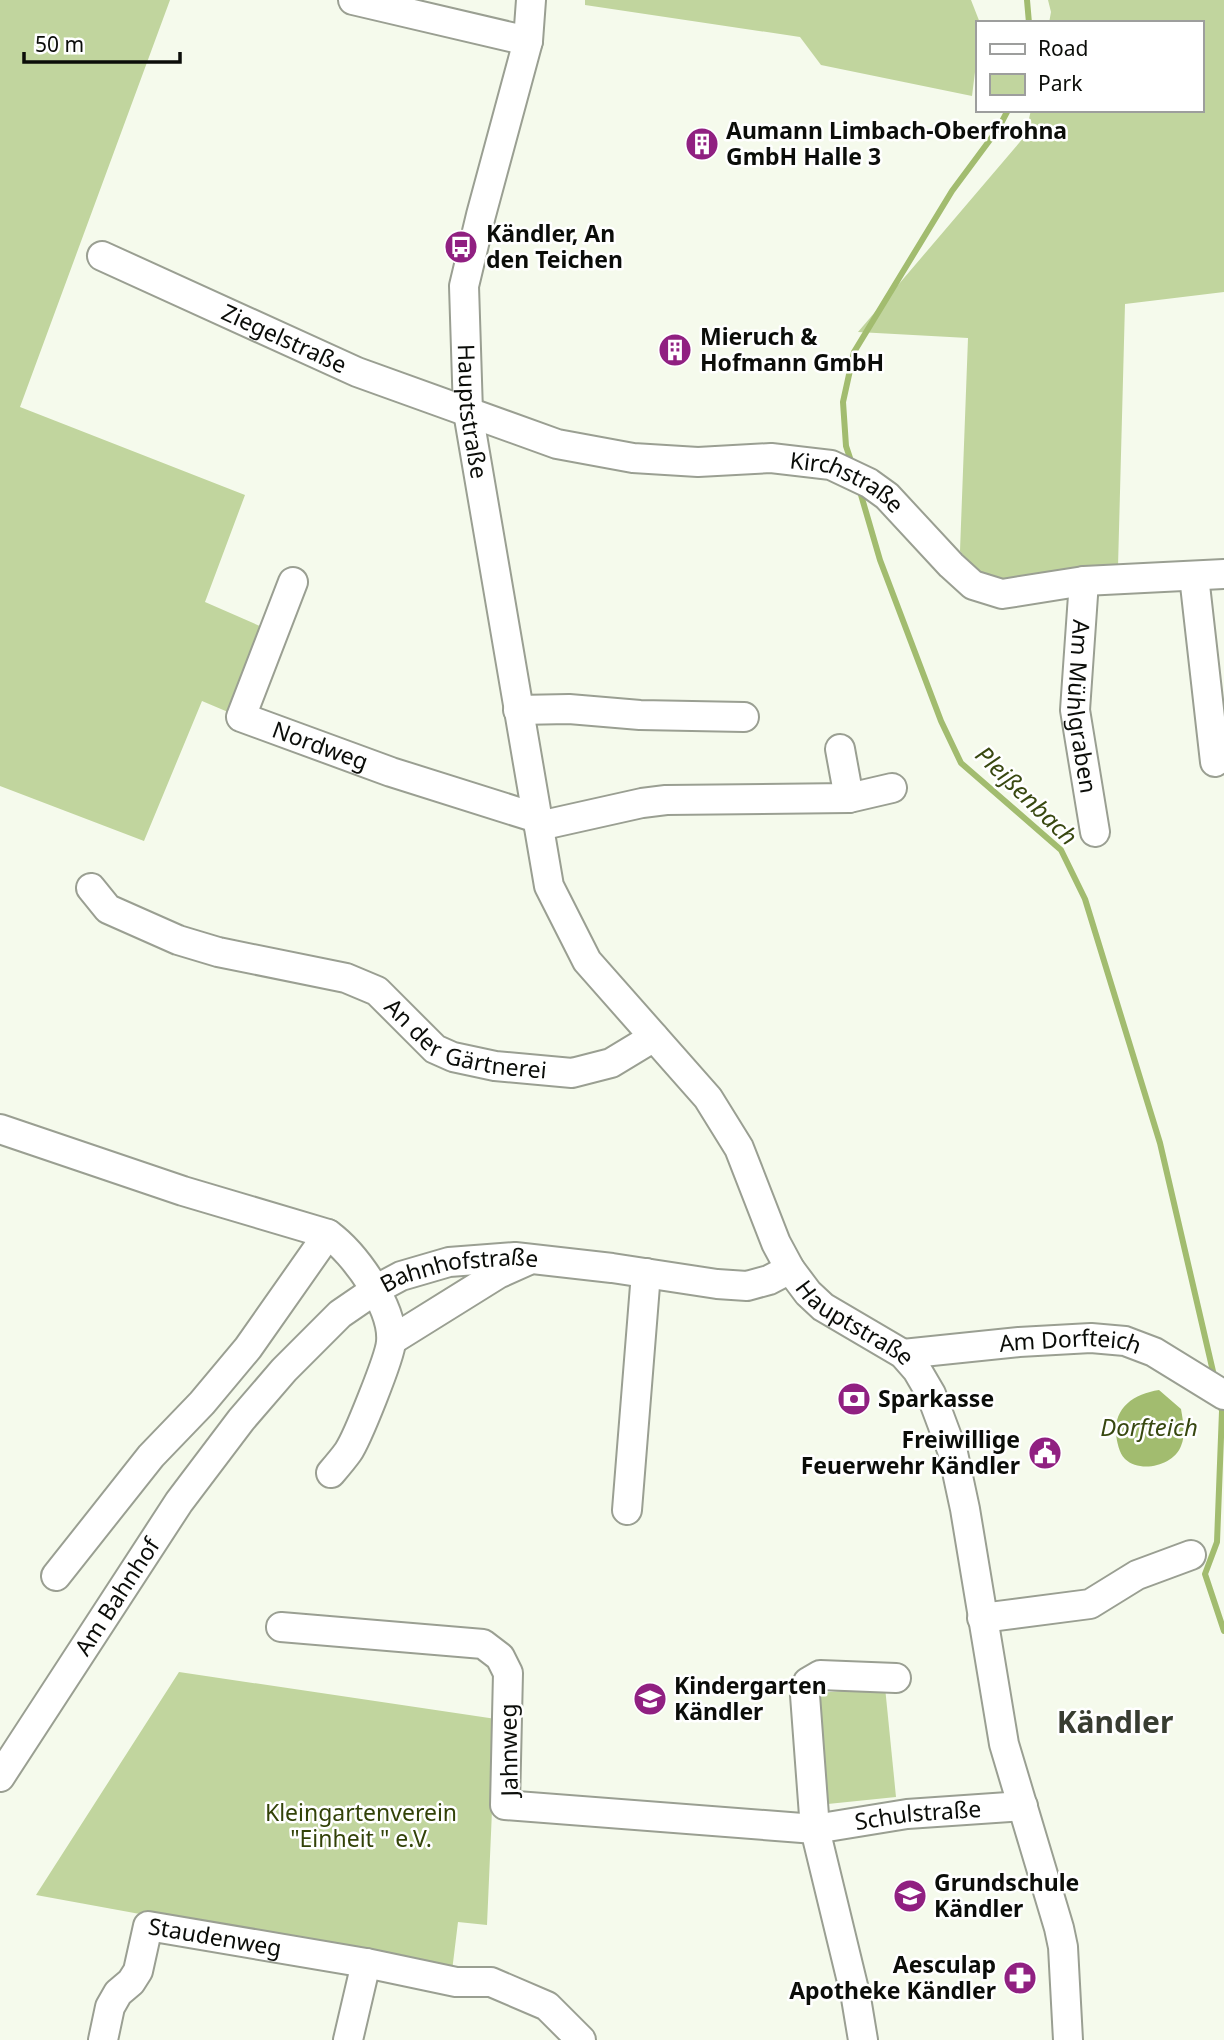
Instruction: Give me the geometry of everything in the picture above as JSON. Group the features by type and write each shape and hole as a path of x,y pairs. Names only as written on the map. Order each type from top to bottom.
{"street":[{"path":"353,0 528,41"},
{"name":"Hauptstraße","path":"531,0 528,41 464,286 468,412 549,886 587,961 708,1098 739,1148 776,1243 790,1269 808,1293 823,1307 903,1354 917,1370 931,1394 953,1453 965,1509 1004,1744 1059,1928 1063,1947 1068,2040"},
{"name":"Ziegelstraße","path":"102,257 357,372 468,412"},
{"name":"Kirchstraße","path":"468,412 557,444 633,458 698,462 771,458 831,464 887,496 973,585 1002,594 1084,581 1224,574"},
{"path":"1194,576 1215,762"},
{"name":"Am Mühlgraben","path":"1084,581 1075,710 1095,832"},
{"name":"Nordweg","path":"293,582 241,717 538,822"},
{"path":"518,710 569,709 640,715 744,717"},
{"path":"839,749 849,798"},
{"path":"538,822 666,800 849,798 892,788"},
{"name":"An der Gärtnerei","path":"91,888 108,909 178,940 346,978 377,991 435,1049 453,1057 495,1066 572,1073 611,1063 654,1037"},
{"name":"Bahnhofstraße","path":"0,1129 183,1191 328,1234 342,1244 376,1290 401,1276 449,1262 516,1257 747,1286 769,1280 790,1269"},
{"path":"56,1576 151,1456 202,1403 248,1348 328,1234"},
{"path":"392,1340 498,1274 532,1259"},
{"path":"627,1510 646,1273"},
{"path":"331,1473 349,1450 387,1360 392,1340 384,1308 376,1290"},
{"name":"Am Bahnhof","path":"0,1777 179,1502 241,1420 284,1370 340,1314 376,1290"},
{"name":"Am Dorfteich","path":"903,1354 1091,1338 1125,1341 1154,1352 1215,1390"},
{"path":"202,1403 241,1420"},
{"path":"982,1618 1090,1604 1137,1574 1191,1555"},
{"name":"Jahnweg","path":"281,1628 484,1644 500,1657 508,1672 505,1805 815,1829"},
{"path":"863,2040 856,1998 815,1829 805,1695 808,1682 820,1675 896,1678"},
{"name":"Schulstraße","path":"815,1829 908,1814 1023,1806"},
{"name":"Staudenweg","path":"103,2040 110,2007 118,1993 131,1982 138,1971 148,1926 366,1963 456,1982 491,1982 547,2006 581,2040"},
{"path":"348,2040 366,1963"}],"green space":[{"path":"0,0 170,0 20,407 245,495 205,602 262,627 228,712 202,701 144,841 0,786"},
{"path":"585,0 971,0 979,21 976,21 976,64 972,96 821,65 800,37 585,5"},
{"path":"1048,0 1224,0 1224,292 1125,304 1118,567 1008,587 972,566 960,551 968,338 858,332 1025,136 1031,112 1203,112 1203,21 1049,21 1051,12"},
{"name":"Kleingartenverein \"Einheit \" e.V.","path":"179,1672 496,1719 487,1925 458,1922 452,1971 36,1895"},
{"path":"885,1687 896,1797 818,1805 809,1694"}],"water":[{"name":"Dorfteich","path":"1159,1390 1181,1409 1183,1442 1177,1453 1164,1462 1148,1466 1132,1464 1121,1454 1116,1434 1118,1416 1127,1403 1141,1395"}],"waterway":[{"name":"Pleißenbach","path":"1027,0 1029,21"},
{"name":"Pleißenbach","path":"852,464 846,446 843,402 854,352 952,191 998,129 1007,112"},
{"name":"Pleißenbach","path":"859,488 880,560 941,721 961,763 1061,850 1085,899 1160,1143 1215,1380"},
{"name":"Pleißenbach","path":"1219,1401 1222,1411 1217,1542 1205,1574 1224,1631"}],"place":[{"name":"Aumann Limbach-Oberfrohna GmbH Halle 3","path":"702,144"},
{"name":"Kändler, An den Teichen","path":"461,247"},
{"name":"Mieruch & Hofmann GmbH","path":"675,350"},
{"name":"Sparkasse","path":"854,1399"},
{"name":"Freiwillige Feuerwehr Kändler","path":"1045,1453"},
{"name":"Kindergarten Kändler","path":"650,1699"},
{"name":"Grundschule Kändler","path":"910,1896"},
{"name":"Aesculap Apotheke Kändler","path":"1020,1978"}],"district":[{"name":"Kändler","path":"1115,1723"}]}
